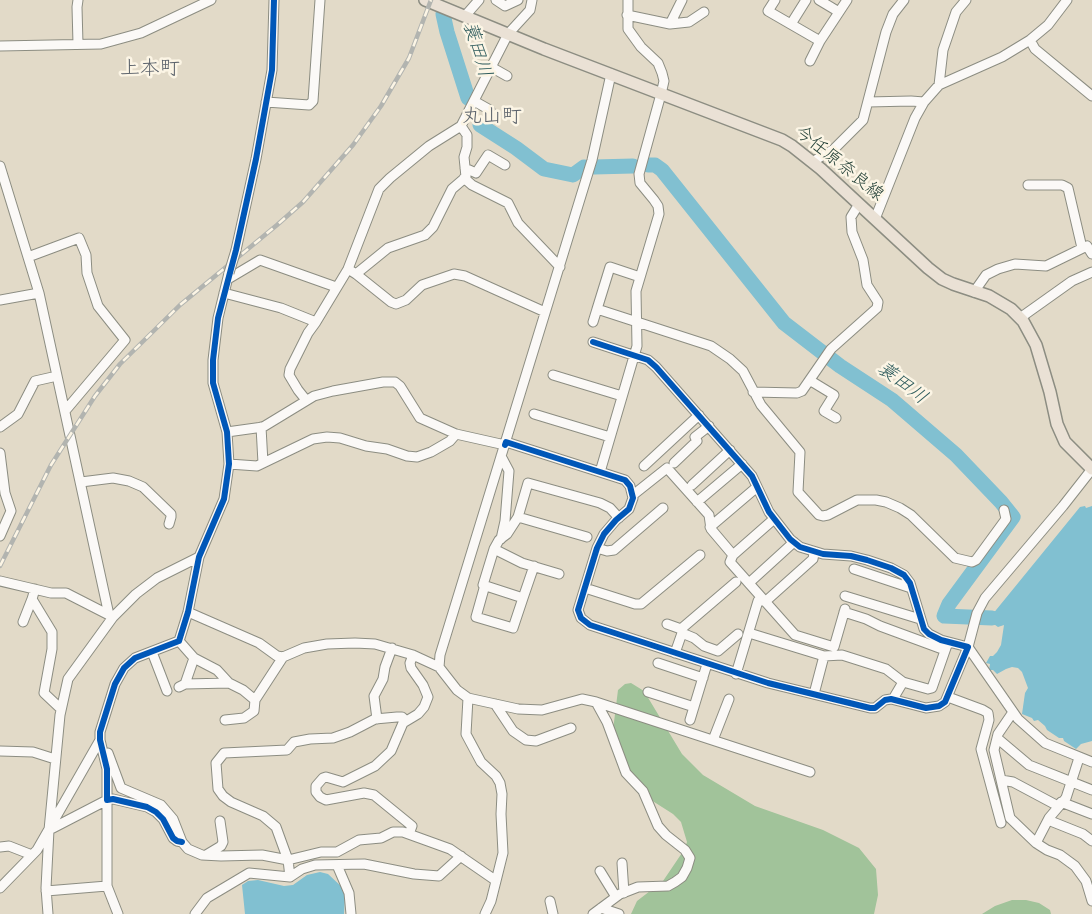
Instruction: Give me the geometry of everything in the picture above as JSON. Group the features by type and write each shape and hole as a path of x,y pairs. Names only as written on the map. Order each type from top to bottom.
{"main road":[{"name":"今任原奈良線","path":"425,0 782,140 792,146 859,204 928,268 952,284 988,296 1012,309 1020,318 1036,345 1057,424 1065,442 1092,469"}],"street":[{"path":"78,0 78,44"},
{"path":"0,46 102,44 142,33 211,0"},
{"path":"179,641 188,612 199,557 224,499 229,464 227,432 213,383 213,360 218,318 236,250 272,70 274,0"},
{"path":"266,102 309,105 313,100 320,0"},
{"path":"465,16 479,0"},
{"path":"496,0 505,6 518,0"},
{"path":"352,272 379,189 429,146 461,126 508,34 530,10 532,0"},
{"path":"600,472 638,342 636,292 659,214 658,206 640,183 639,174 664,80 658,63 641,47 628,29 628,0"},
{"path":"670,24 682,0"},
{"path":"775,0 768,10 820,41"},
{"path":"791,24 806,0"},
{"path":"820,0 839,12"},
{"path":"810,61 820,41 846,0"},
{"path":"812,162 834,149 863,120 893,14 904,0"},
{"path":"939,85 943,50 956,12 966,0"},
{"path":"875,219 912,126 924,102 939,85 1002,57 1030,40 1048,25 1067,0"},
{"path":"627,15 670,24 689,22 704,12"},
{"path":"1030,40 1035,49 1092,96"},
{"path":"491,67 507,76"},
{"path":"439,667 440,655 592,160 611,74"},
{"path":"474,101 490,110"},
{"path":"868,102 924,102"},
{"path":"461,126 468,135 464,157 464,173 472,185 508,203 518,223 560,267"},
{"path":"464,173 476,173 488,155 504,165"},
{"path":"0,166 39,293 111,616"},
{"path":"306,400 289,375 290,368 308,333 336,287 352,272 388,248 425,235 433,227 452,189 464,173"},
{"path":"1028,185 1062,185 1068,188 1082,248"},
{"path":"753,392 796,393 802,391 811,381 831,349 878,308 878,302 867,285 863,260 852,232 851,217 859,204"},
{"path":"28,257 80,238 86,255 87,273 98,306 125,340 65,411"},
{"path":"974,292 986,275 998,269 1015,264 1046,266 1087,246 1092,254"},
{"path":"229,276 260,260 336,287"},
{"path":"593,322 610,268 640,276"},
{"path":"352,272 396,304 406,300 422,285 454,274 465,276 545,312"},
{"path":"1020,318 1072,281 1092,272"},
{"path":"0,300 39,293"},
{"path":"224,293 281,308 316,322"},
{"path":"597,309 636,320 711,346 743,371 760,405 800,452 798,492 819,515 828,514 857,500 886,502 911,515 955,558 972,562 976,560 1006,519 1004,510"},
{"path":"593,342 648,360 700,415 752,476 769,512 800,547 814,552 867,560 891,568 904,575 910,583 924,629 947,646"},
{"path":"553,375 622,396"},
{"path":"0,427 18,414 34,381 57,376"},
{"path":"811,381 834,395 824,410 836,418"},
{"path":"227,432 261,427 314,396 382,382 396,382 420,418 456,434 505,443 625,480 630,486 633,495 629,509 604,534 597,548 578,610 581,618 590,625 736,674 870,708 874,708 885,700 893,699 926,708 934,708 945,702 968,647 977,613 985,598 1092,469"},
{"path":"534,414 610,437"},
{"path":"644,466 700,415"},
{"path":"674,463 697,440 695,437 709,426"},
{"path":"261,427 263,463"},
{"path":"229,464 256,466 313,439 327,437 340,438 366,446 417,457 431,452 450,441 456,434"},
{"path":"692,485 730,450"},
{"path":"0,453 5,493 11,510 0,536"},
{"path":"501,456 509,471 505,521 501,539"},
{"path":"697,502 742,464"},
{"path":"633,495 667,468 709,515 711,530 733,555"},
{"path":"81,482 113,478 129,480 143,487 170,514 169,524"},
{"path":"534,566 513,628 476,617 494,549 507,534 518,516 528,483 600,503 610,508 618,518"},
{"path":"710,527 757,487"},
{"path":"597,548 607,551 614,550 663,508"},
{"path":"518,516 586,537"},
{"path":"774,519 733,555 730,562 796,635 834,648 844,610 880,626 947,646 968,647"},
{"path":"749,582 794,542"},
{"path":"494,549 522,563 559,574"},
{"path":"736,674 758,601 766,601 813,559 814,552"},
{"path":"585,588 635,604 641,604 700,555"},
{"path":"48,914 46,891 55,759 61,710 68,679 111,616 157,578 199,557"},
{"path":"854,569 911,588"},
{"path":"3,582 51,593 66,593 111,616"},
{"path":"674,653 681,631 736,582"},
{"path":"485,585 523,598"},
{"path":"23,622 35,589"},
{"path":"845,596 920,619"},
{"path":"32,599 52,632 52,649 44,693 61,710"},
{"path":"188,612 259,643 277,656 283,657 304,648 327,644 355,642 375,644 413,655 439,667 457,690 468,698 518,709 542,710 582,699 596,702 810,772"},
{"path":"666,624 694,638 704,646 718,650 738,634"},
{"path":"749,632 824,656 842,655 886,669 904,682 928,689 932,688 947,646"},
{"path":"118,914 107,886 107,769 100,732 115,684 124,668 136,658 179,641"},
{"path":"179,641 194,658 217,670 229,683 243,690 255,700"},
{"path":"968,647 1018,719 1045,743 1092,762"},
{"path":"377,719 374,696 383,679 392,648"},
{"path":"152,652 167,691"},
{"path":"409,834 412,826 374,794 364,793 326,800 316,792 316,786 323,778 326,777 343,782 375,766 391,751 405,720 418,714 424,707 428,698 423,686 411,668 410,663 413,655"},
{"path":"814,694 824,656"},
{"path":"225,720 251,715 256,707 255,700 283,657"},
{"path":"194,658 182,686 229,683"},
{"path":"658,663 703,678"},
{"path":"690,720 707,664"},
{"path":"893,699 904,682"},
{"path":"648,692 694,707"},
{"path":"948,697 983,710 988,714 990,720 981,749 1001,823"},
{"path":"468,698 466,734 481,762 496,776 500,783 502,794 503,853 491,901 485,914"},
{"path":"713,740 729,698"},
{"path":"593,914 620,895 638,887 663,887 675,882 682,877 690,858 685,850 658,826 643,791 626,773 607,722 596,702"},
{"path":"495,704 513,731 526,740 536,741 571,728"},
{"path":"1013,712 997,738 994,750 1010,818 1036,843 1060,855 1089,879 1092,901"},
{"path":"290,877 288,860 276,828 263,816 231,802 223,796 218,789 216,763 224,753 287,750 294,742 310,738 333,738 377,719 402,717 405,720"},
{"path":"997,738 1029,765 1092,790"},
{"path":"0,888 37,850 100,740"},
{"path":"100,740 106,747 121,788 162,805 173,819 182,842 188,849 206,855 262,855 288,860 321,852 337,852 359,840 381,838 393,832 403,832 450,849 495,880"},
{"path":"0,750 33,752 55,759"},
{"path":"1036,843 1048,820 1066,798 1079,758"},
{"path":"1001,780 1013,782 1060,804 1092,814"},
{"path":"49,830 107,800 113,799 147,807 156,812 163,819 173,838 182,842"},
{"path":"1048,820 1083,834 1092,841"},
{"path":"206,855 221,846 223,842 220,821"},
{"path":"0,847 9,846 32,855"},
{"path":"195,914 207,898 249,873 290,877 302,869 315,864 364,864 414,874 438,876 461,856"},
{"path":"620,895 622,863"},
{"path":"337,865 349,893 350,914"},
{"path":"600,872 620,895"},
{"path":"46,891 107,886"},
{"path":"550,900 553,914"},
{"path":"601,908 620,914"}],"green space":[{"path":"631,683 644,691 682,754 703,775 755,806 823,830 859,848 876,869 878,895 874,914 631,914 637,901 663,881 684,850 687,842 681,822 673,814 640,793 619,764 613,730 618,690 625,684"},
{"path":"1012,900 1026,900 1039,903 1050,910 1051,914 982,914 995,906"}],"water":[{"path":"1085,506 1086,508 1092,506 1092,741 1081,744 1076,749 1064,741 1063,738 1059,738 1047,730 1038,720 1034,721 1032,718 1022,714 1025,693 1028,688 1022,672 1018,668 1012,667 997,674 993,670 989,670 990,664 986,663 1001,645 1004,625 998,627 988,620 978,622 980,615 992,615 1080,507"},
{"path":"320,872 328,874 343,888 345,898 344,914 245,914 242,885 248,881 258,880 284,886 293,885 307,875"}],"waterway":[{"name":"蓑田川","path":"443,14 468,98"},
{"name":"蓑田川","path":"480,125 544,169 573,175 584,167"},
{"name":"蓑田川","path":"648,165 655,165 662,170 784,323 840,366 892,400 956,455 1013,517 949,604 944,616 992,618"},
{"name":"蓑田川","path":"594,167 633,166"}],"railway":[{"path":"0,566 51,465 95,396 120,364 180,305 303,202 353,145 381,106 409,58 431,0"}],"cycle path":[{"path":"182,842 173,838 163,819 156,812 147,807 113,799 107,800 107,769 100,732 115,684 124,668 135,658 179,641 188,612 199,557 224,499 229,464 227,432 213,383 213,360 218,318 236,250 256,159 272,70 274,0"},
{"path":"505,445 506,442 625,480 630,486 633,498 629,509 604,534 597,548 578,610 581,618 590,625 768,683 870,708 875,708 885,700 891,699 926,708 939,706 945,702 968,647 941,640 924,629 910,583 904,575 891,568 867,560 851,556 823,554 800,547 790,539 769,512 752,476 656,367 648,360 593,342"}],"district":[{"name":"上本町","path":"150,71"},
{"name":"丸山町","path":"492,119"}]}
